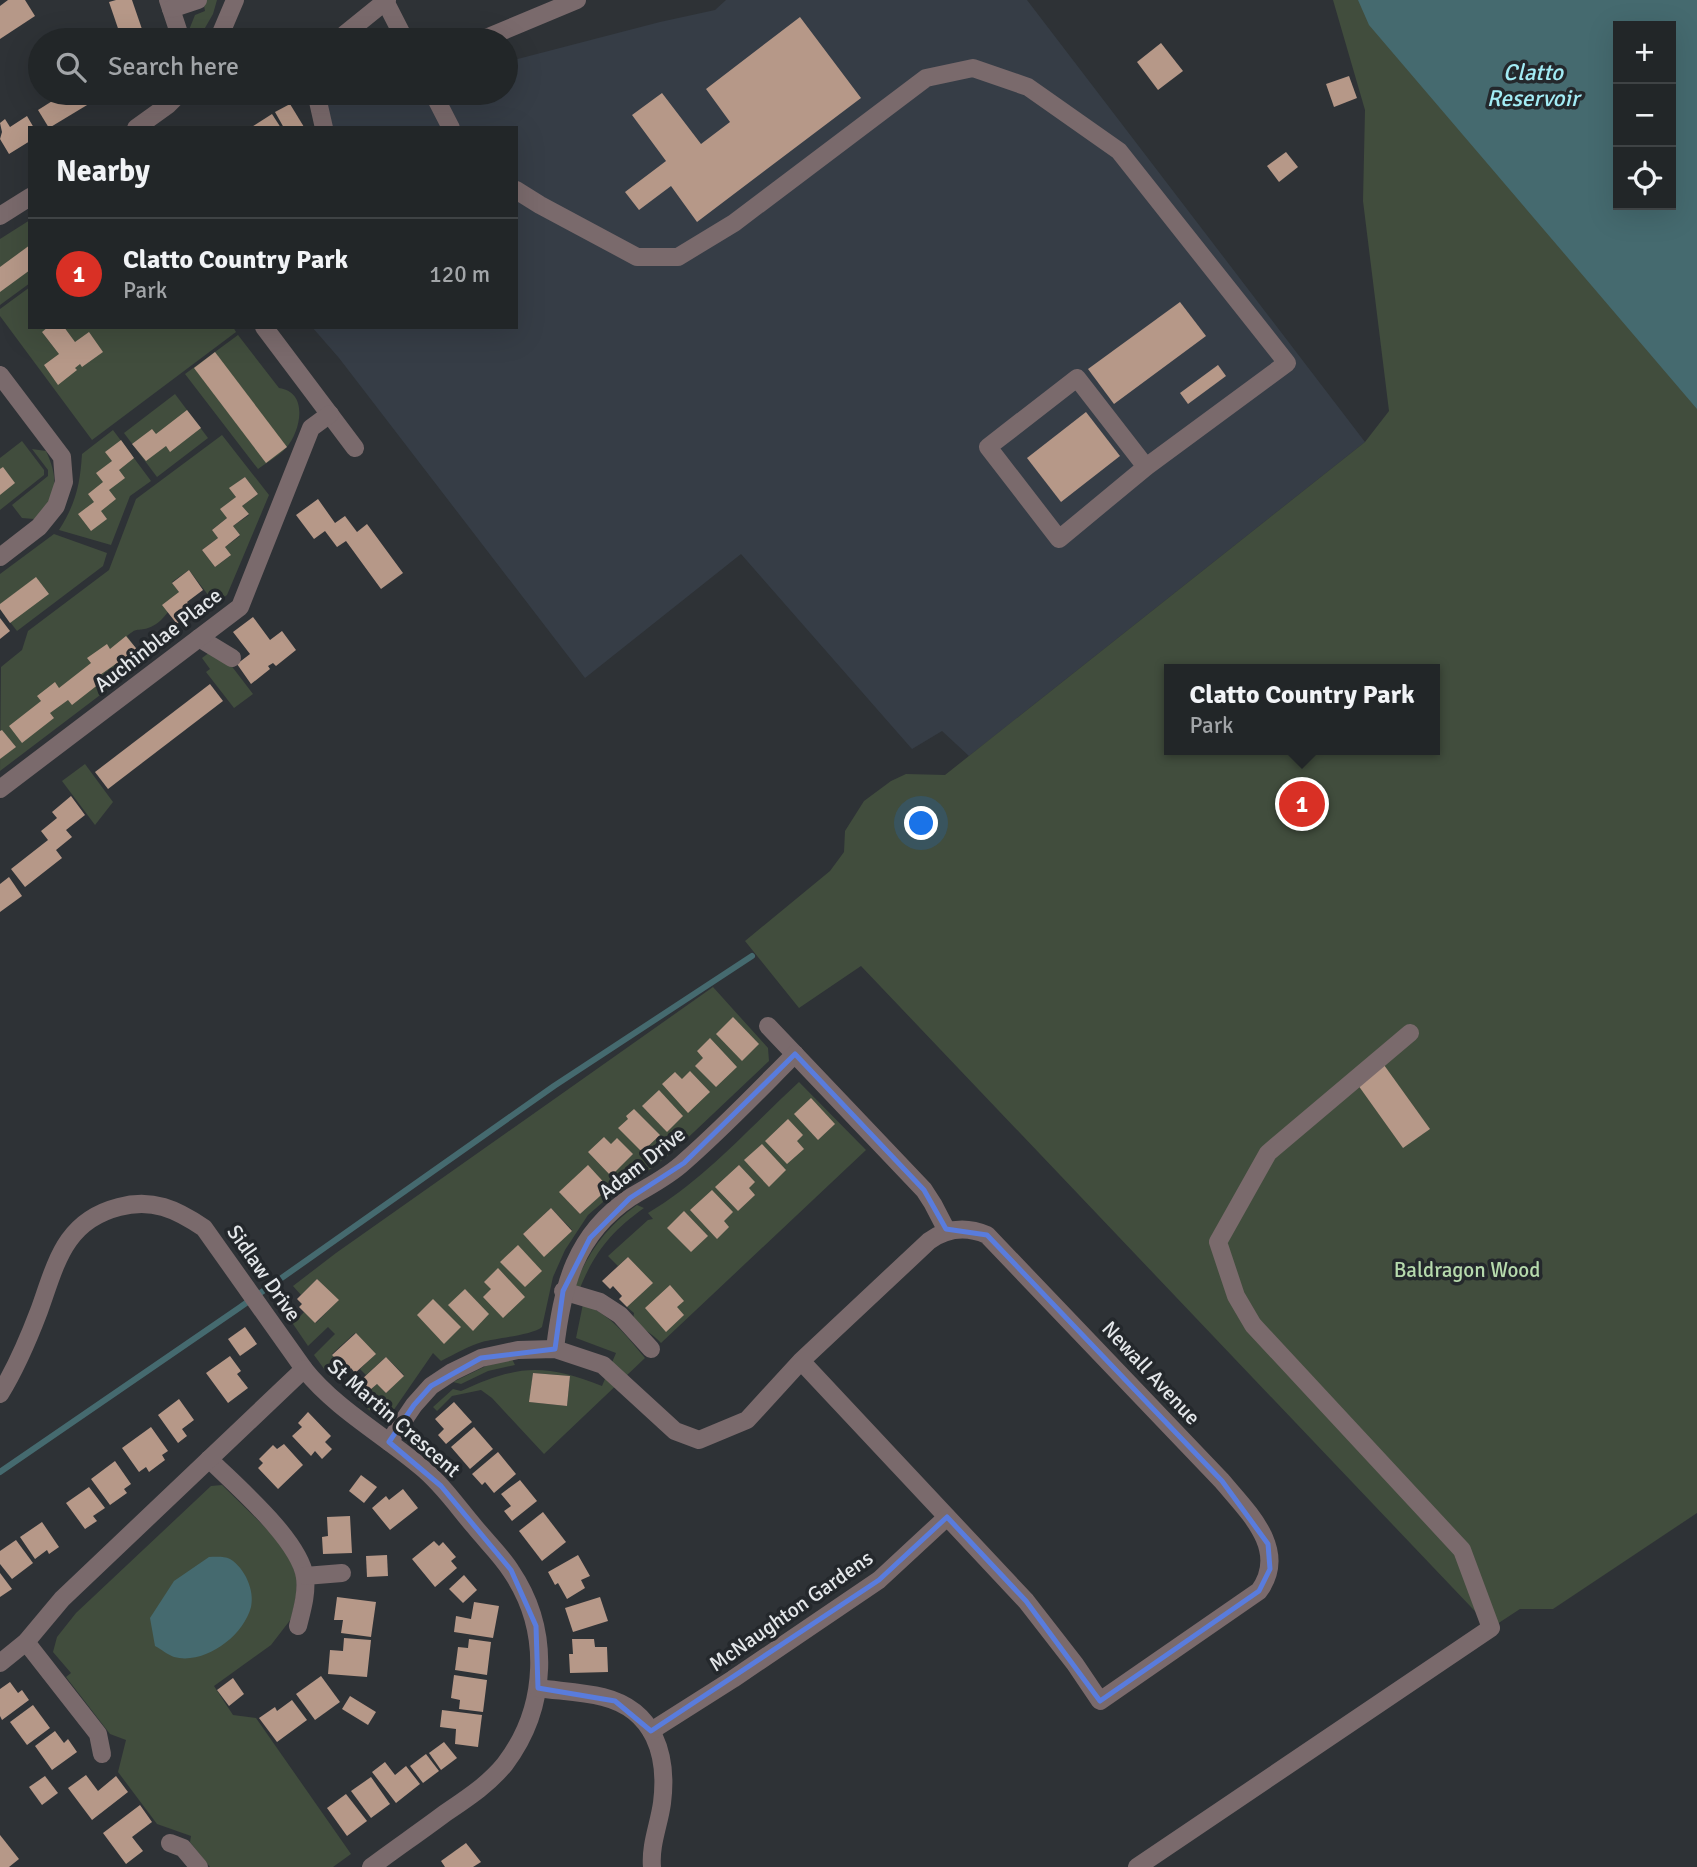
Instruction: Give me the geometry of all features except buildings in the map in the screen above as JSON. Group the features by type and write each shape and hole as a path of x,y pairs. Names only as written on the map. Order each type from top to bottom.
{"street":[{"path":"178,28 170,4 198,0"},
{"path":"223,28 235,0"},
{"path":"351,28 380,0 398,28"},
{"path":"510,28 577,0"},
{"path":"518,191 637,257 678,257 734,223 926,78 973,68 1028,87 1119,151 1287,363 1146,467 1059,539 988,447 1077,378 1146,467"},
{"path":"139,126 168,105"},
{"path":"319,105 324,126"},
{"path":"439,105 450,126"},
{"path":"0,216 28,198"},
{"path":"266,329 355,447"},
{"path":"0,375 62,457 64,482 56,506 39,527 0,556"},
{"name":"Auchinblae Place","path":"0,789 240,607 311,428 330,414"},
{"path":"199,638 232,658"},
{"path":"389,1442 414,1405 431,1386 452,1372 481,1358 518,1350 555,1349 603,1365 675,1431 699,1440 747,1420 801,1361 929,1241 947,1231 923,1190 768,1026"},
{"path":"1137,1867 1491,1628 1462,1550 1252,1325 1236,1296 1218,1242 1268,1153 1410,1033"},
{"name":"Adam Drive","path":"555,1349 563,1291 573,1265 610,1214 684,1163 796,1055"},
{"name":"Sidlaw Drive","path":"0,1394 27,1343 52,1271 66,1242 82,1224 105,1210 134,1203 163,1205 184,1214 204,1228 304,1369"},
{"name":"Newall Avenue","path":"947,1231 967,1229 987,1235 1222,1481 1246,1510 1268,1544 1270,1569 1259,1591 1100,1701 1026,1601 947,1517"},
{"path":"563,1291 600,1302 620,1315 650,1349"},
{"path":"801,1361 947,1517"},
{"name":"St Martin Crescent","path":"0,1663 26,1642 62,1600 304,1369 318,1387 423,1468 441,1486 511,1570 525,1596 536,1626 540,1659 538,1688 532,1715 521,1740 504,1765 486,1785 371,1867"},
{"path":"209,1459 277,1528 295,1551 305,1576 305,1599 298,1626"},
{"name":"McNaughton Gardens","path":"651,1731 879,1580 947,1517"},
{"path":"305,1576 342,1573"},
{"path":"26,1642 98,1734 102,1754"},
{"path":"538,1688 615,1701 636,1714 651,1731 661,1752 665,1774 662,1809 652,1848 652,1867"},
{"path":"170,1843 183,1848 199,1867"}],"highlighted area":[{"path":"795,1054 924,1190 946,1229 987,1235 1222,1481 1268,1544 1270,1569 1259,1591 1100,1701 1026,1601 947,1517 879,1580 651,1731 615,1701 538,1688 536,1626 511,1570 441,1486 389,1442 414,1405 431,1386 481,1358 555,1349 563,1291 590,1238 630,1198 684,1163"}],"shaded area":[{"path":"726,0 1027,0 1365,442 969,756 942,731 912,749 741,554 585,678 339,358 314,329 518,329 518,126 316,126 324,105 518,105 518,59 715,10"}],"green space":[{"path":"203,0 217,0 205,28 190,28 195,15 205,11"},
{"name":"Baldragon Wood","path":"1333,0 1697,0 1697,1513 1553,1609 1520,1609 1491,1628 861,966 799,1008 745,941 830,871 844,852 845,831 864,801 891,781 906,774 945,775 1365,442 1389,411 1363,201 1365,110"},
{"path":"28,221 28,284 0,305 0,239"},
{"path":"28,288 28,329 234,329 236,332 92,440 0,316 0,309"},
{"path":"238,335 279,388 289,391 298,404 298,423 291,441 280,454 258,469 185,374"},
{"path":"175,394 208,438 157,477 124,433"},
{"path":"113,430 151,481 130,496 111,545 59,530 76,494 82,454"},
{"path":"222,435 269,495 227,595 215,604 189,570 172,582 179,592 163,618 154,626 136,630 127,636 145,661 0,771 1,667 22,650 28,631 109,570 136,499","holes":["245,477 258,494 242,506 249,515 233,526 240,536 225,547 230,556 215,567 202,550 218,538 212,530 227,518 236,497 230,488"]},
{"path":"22,441 44,470 44,475 0,510 0,458"},
{"path":"32,449 46,451 54,479 48,503 34,519 22,518 12,505 48,476 48,470"},
{"path":"54,534 107,553 103,566 17,631 0,609 0,574"},
{"path":"210,652 230,664 253,694 234,708 206,672 210,669 202,658"},
{"path":"85,764 113,802 95,825 62,781"},
{"path":"713,987 768,1048 769,1061 677,1148 652,1168 618,1189 588,1215 565,1250 553,1277 542,1327 477,1344 441,1361 433,1353 386,1418 378,1417 358,1401 377,1384 386,1393 404,1375 386,1357 366,1375 360,1369 375,1354 355,1333 332,1354 341,1364 330,1377 314,1355 335,1334 328,1327 308,1346 293,1324 304,1312 316,1323 338,1300 317,1279 301,1295 293,1286","holes":["608,1188 580,1214 560,1192","551,1208 572,1230 544,1256 523,1234"]},
{"path":"799,1082 866,1150 661,1343 633,1320 634,1313 627,1307 652,1283 628,1257 618,1266 608,1256 648,1220 653,1219 648,1213 689,1185"},
{"path":"637,1205 644,1208 606,1243 592,1263 580,1288 575,1285 600,1240"},
{"path":"583,1304 610,1320 645,1358 544,1454 492,1398 481,1390 452,1396 437,1411 433,1407 453,1389 461,1391 499,1376 531,1370 563,1373 602,1386 616,1353 576,1338","holes":["533,1373 570,1376 567,1406 530,1402"]},
{"path":"512,1359 515,1365 488,1371 461,1384 453,1382 486,1366"},
{"path":"222,1485 273,1535 288,1555 297,1578 291,1619 271,1645 214,1686 233,1715 256,1718 351,1854 333,1867 210,1867 190,1842 191,1836 157,1824 118,1772 126,1740 110,1734 66,1677 71,1673 53,1652 57,1637 76,1613 211,1486"}],"water":[{"name":"Clatto Reservoir","path":"1358,0 1697,0 1697,409 1369,25"},
{"path":"209,1557 228,1558 240,1568 252,1594 251,1607 240,1629 221,1646 198,1657 174,1657 155,1646 150,1618 174,1581"}],"waterway":[{"path":"0,1472 554,1086 752,956"}],"place":[{"name":"Clatto Country Park","path":"1302,804"}]}
